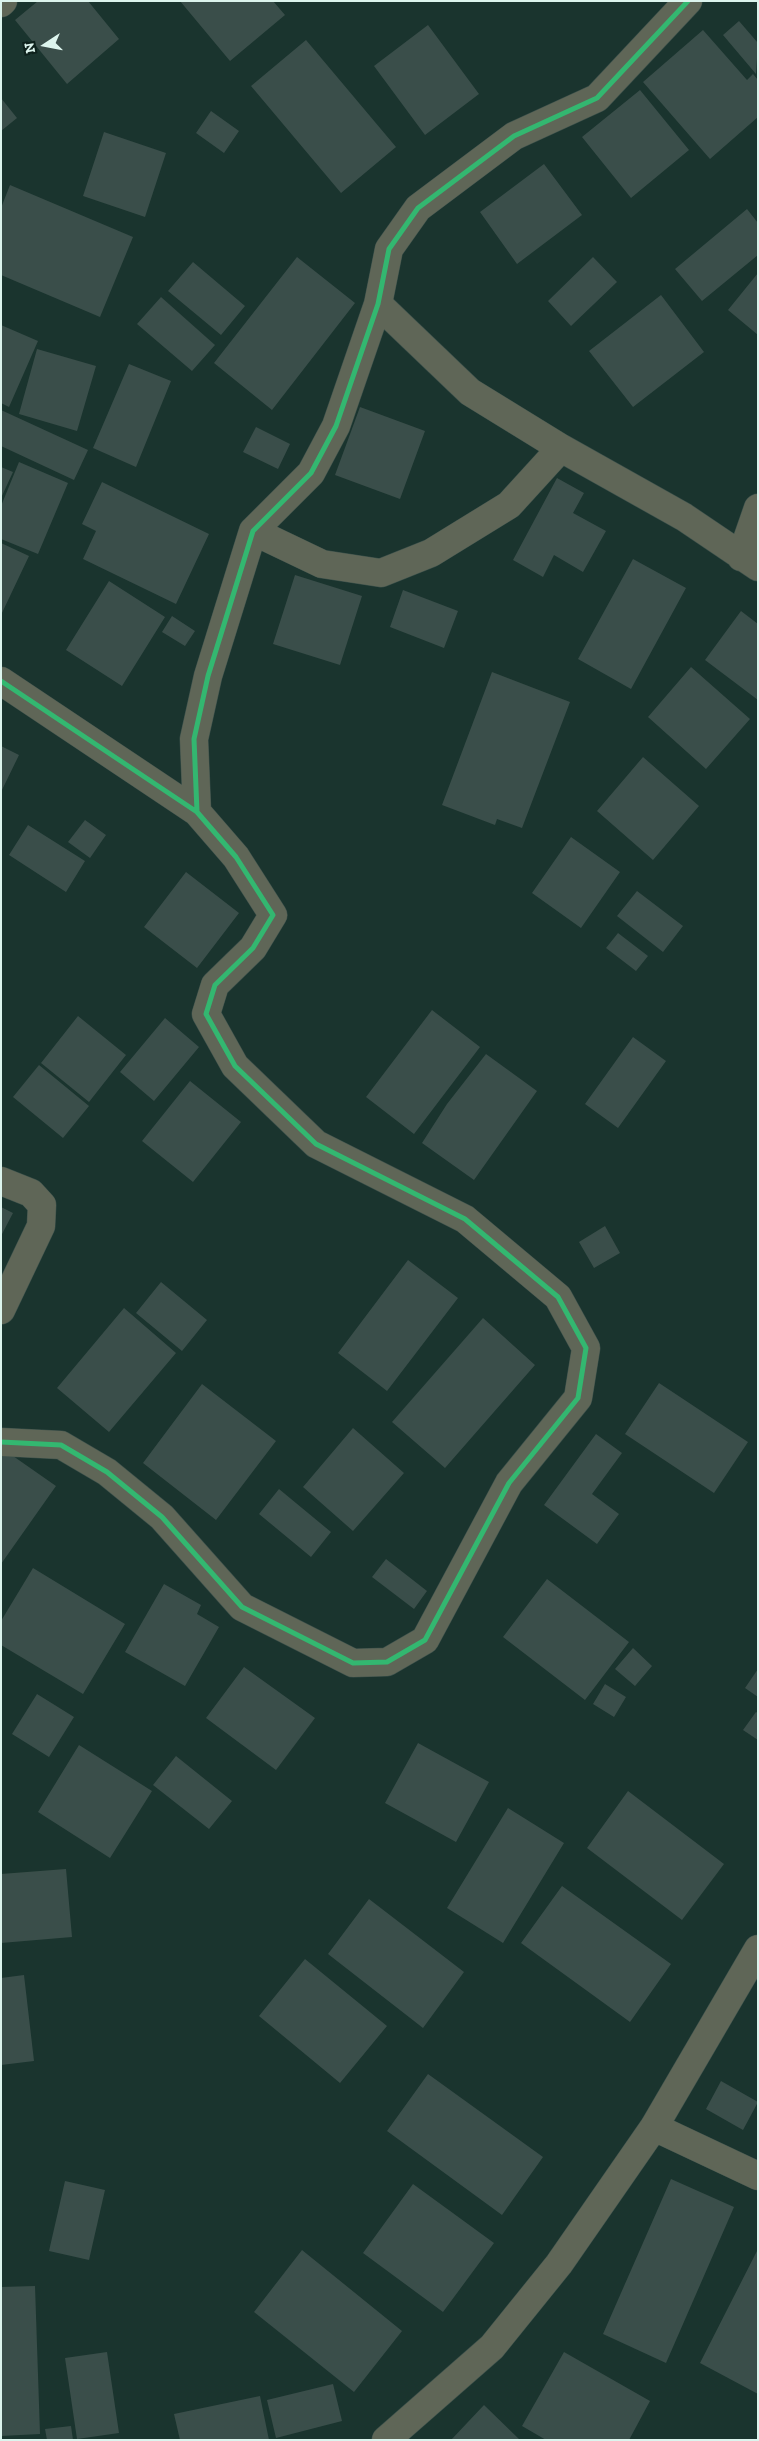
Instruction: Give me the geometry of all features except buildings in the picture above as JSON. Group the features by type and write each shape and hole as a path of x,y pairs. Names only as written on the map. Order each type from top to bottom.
{"street":[{"path":"197,812 194,739 208,676 253,531 311,473 336,426 378,304 389,249 418,208 514,136 597,98 688,1"},
{"path":"378,304 470,392 561,448 684,517 749,562 758,508"},
{"path":"253,531 322,564 381,573 431,553 509,505 561,448"},
{"path":"1,681 197,812 236,857 273,915 253,948 215,985 206,1014 235,1066 316,1144 465,1219 558,1297 586,1348 578,1398 509,1483 424,1640 387,1662 353,1663 242,1607 162,1517 108,1472 60,1445 1,1442"},
{"path":"1,1181 31,1194 42,1205 41,1226 1,1310"},
{"path":"386,2440 492,2347 559,2264 654,2127 758,1949"},
{"path":"654,2127 758,2176"}],"cycle path":[{"path":"197,812 194,739 208,676 253,531 311,473 336,426 378,304 389,249 418,208 514,136 597,98 688,1"},
{"path":"1,681 197,812 236,857 273,915 253,948 215,985 206,1014 235,1066 316,1144 465,1219 558,1297 586,1348 578,1398 509,1483 425,1640 387,1662 353,1663 242,1607 162,1517 107,1472 61,1445 1,1442"}]}
